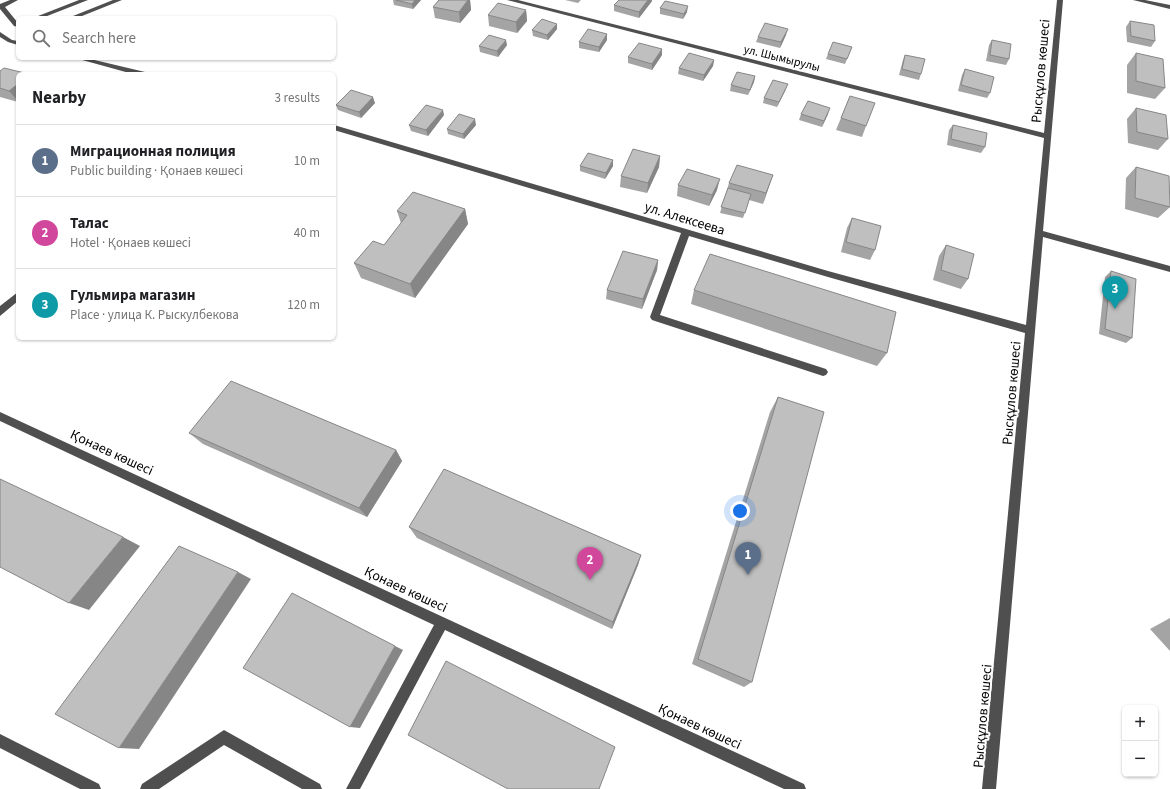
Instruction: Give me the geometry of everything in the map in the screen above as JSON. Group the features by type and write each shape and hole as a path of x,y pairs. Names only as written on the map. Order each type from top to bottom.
{"street":[{"path":"10,41 1,6 15,0"},
{"path":"41,16 85,0"},
{"path":"76,16 119,0"},
{"name":"ул. Шымырулы","path":"510,0 1048,137"},
{"name":"Рысқұлов көшесі","path":"989,789 1060,0"},
{"path":"1136,0 1170,7"},
{"path":"0,45 16,39"},
{"path":"10,41 16,42"},
{"path":"86,60 134,72"},
{"name":"ул. Алексеева","path":"336,128 828,274 1030,330"},
{"path":"686,232 655,317 823,372"},
{"path":"1040,233 1170,269"},
{"path":"0,312 16,298"},
{"name":"Қонаев көшесі","path":"0,416 800,789"},
{"path":"353,789 442,622"},
{"path":"147,789 224,737 315,789"},
{"path":"0,741 94,789"}],"building":[{"path":"396,0 415,0 412,4"},
{"path":"439,0 468,0 459,12 433,7"},
{"path":"619,0 648,0 639,12 614,5"},
{"path":"665,1 688,6 684,14 660,8"},
{"path":"498,3 526,10 516,22 488,15"},
{"path":"542,19 557,24 547,35 532,30"},
{"path":"1130,21 1154,25 1155,41 1131,36"},
{"path":"765,23 788,29 781,42 758,37"},
{"path":"588,29 607,34 599,47 579,42"},
{"path":"489,35 506,40 497,51 479,46"},
{"path":"992,40 1011,44 1009,59 990,55"},
{"path":"833,42 852,47 847,59 828,54"},
{"path":"639,43 662,49 652,64 628,57"},
{"path":"689,53 714,60 704,75 679,68"},
{"path":"1136,53 1163,59 1165,88 1136,81"},
{"path":"905,55 925,59 921,74 902,69"},
{"path":"4,68 21,72 16,72 16,86 9,91 0,88 0,71"},
{"path":"965,69 994,77 990,93 961,85"},
{"path":"737,72 755,76 750,90 731,85"},
{"path":"773,80 788,84 779,102 764,98"},
{"path":"351,90 373,97 359,112 336,105"},
{"path":"850,96 875,103 866,126 841,118"},
{"path":"808,101 830,108 824,121 801,114"},
{"path":"426,105 443,110 426,130 409,125"},
{"path":"1136,108 1166,115 1168,139 1137,132"},
{"path":"459,114 475,119 463,134 447,129"},
{"path":"953,125 987,133 985,147 951,139"},
{"path":"633,149 660,156 648,183 621,176"},
{"path":"588,153 613,160 606,173 580,166"},
{"path":"737,165 773,175 766,193 729,183"},
{"path":"1136,167 1169,176 1170,207 1135,198"},
{"path":"687,169 720,179 712,195 678,185"},
{"path":"728,188 751,194 745,213 721,207"},
{"path":"413,192 465,209 410,284 354,263 373,241 384,245 407,215 397,211"},
{"path":"852,218 881,226 875,250 846,242"},
{"path":"946,245 974,254 968,279 941,270"},
{"path":"623,251 658,260 643,299 607,290"},
{"path":"710,254 896,312 887,353 694,290"},
{"path":"1111,271 1136,279 1132,338 1105,329"},
{"path":"231,381 396,450 359,508 189,433"},
{"path":"778,397 824,412 752,682 698,659"},
{"path":"444,469 641,555 613,622 409,527"},
{"path":"0,479 123,537 69,603 0,567"},
{"path":"179,546 238,572 119,748 55,714"},
{"path":"292,593 395,646 350,727 243,668"},
{"path":"446,661 615,747 599,789 508,789 408,735"}],"place":[{"name":"Гульмира магазин","path":"1115,309"},
{"name":"Миграционная полиция","path":"748,575"},
{"name":"Талас","path":"590,580"}]}
